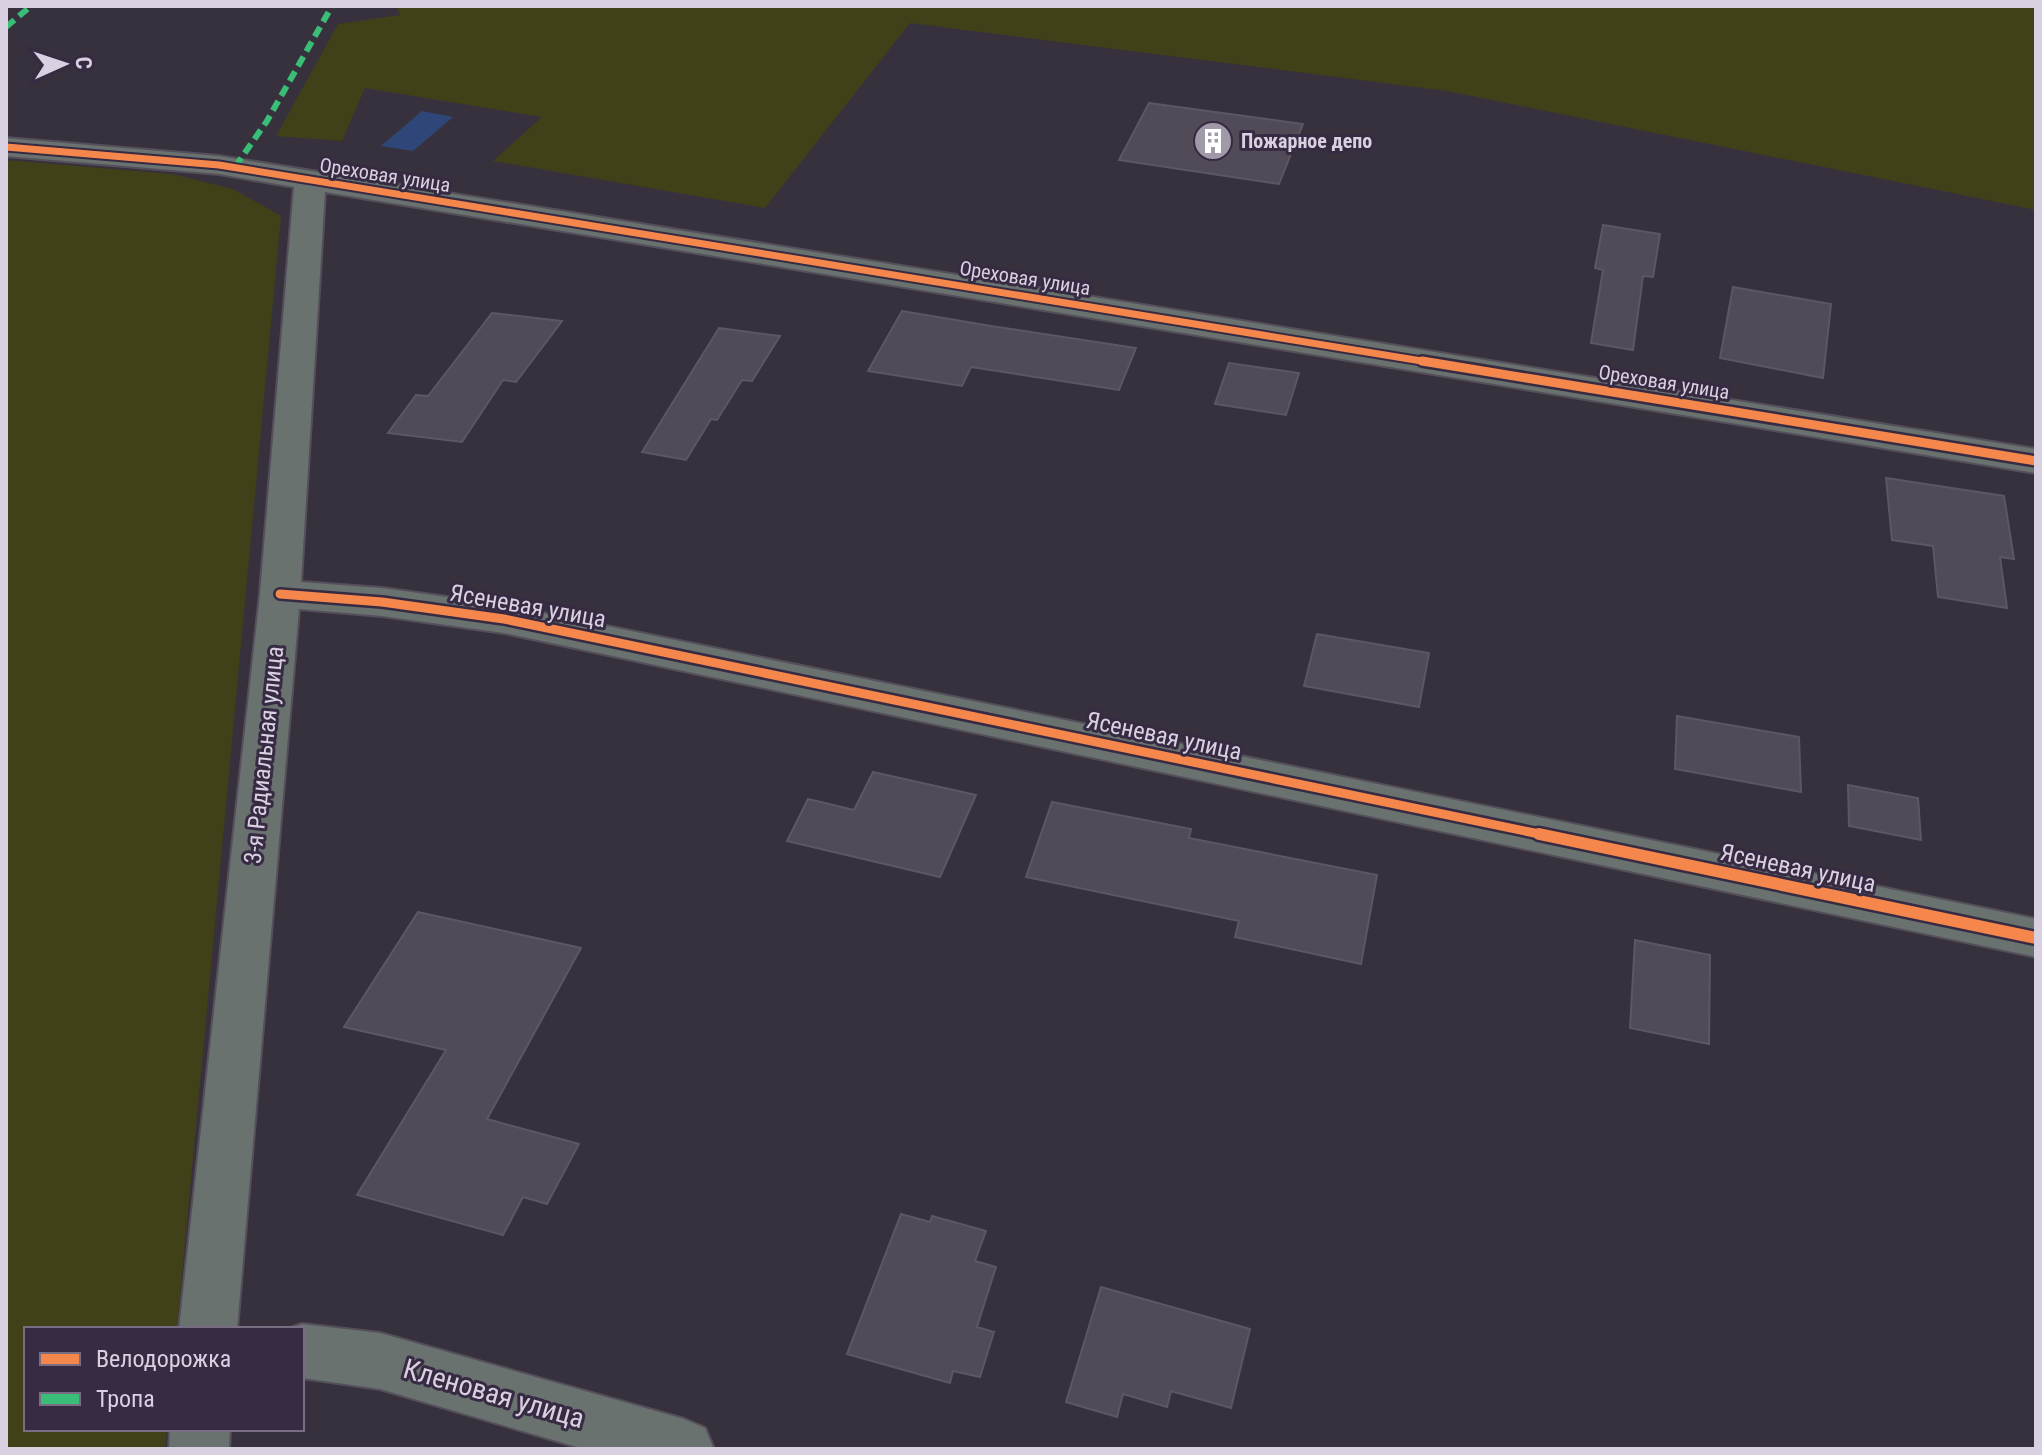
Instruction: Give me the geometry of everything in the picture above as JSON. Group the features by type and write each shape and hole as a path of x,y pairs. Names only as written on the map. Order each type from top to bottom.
{"street":[{"name":"Ореховая улица","path":"6,147 219,165 2036,461"},
{"name":"3-я Радиальная улица","path":"208,1327 280,594 310,181"},
{"name":"Ясеневая улица","path":"280,594 382,602 504,619 2036,938"},
{"name":"Кленовая улица","path":"304,1351 350,1355 421,1371 684,1449"}],"shaded area":[{"path":"396,6 2036,6 2036,210 1447,91 910,23 765,208 493,161 542,117 365,88 342,141 276,136 338,24 400,15"},
{"path":"6,160 172,174 233,189 281,216 177,1327 24,1327 24,1431 167,1431 165,1449 6,1449"}],"water":[{"path":"422,111 453,117 413,151 381,146"}],"building":[{"name":"Пожарное депо","path":"1149,103 1303,124 1279,184 1119,160"},
{"path":"1603,225 1660,234 1653,277 1643,276 1633,350 1591,343 1603,270 1595,268"},
{"path":"1733,287 1831,304 1823,378 1720,358"},
{"path":"902,311 1136,348 1119,390 971,367 962,386 868,371"},
{"path":"492,313 562,321 516,382 503,380 462,442 388,433 416,395 428,396"},
{"path":"719,328 780,336 752,381 742,380 717,420 711,419 686,460 642,452"},
{"path":"1229,363 1299,373 1286,415 1215,404"},
{"path":"1886,478 2004,496 2014,559 2000,557 2007,608 1938,597 1933,546 1892,540"},
{"path":"1317,634 1429,653 1419,707 1304,686"},
{"path":"1677,716 1799,737 1801,792 1675,769"},
{"path":"873,772 976,795 940,877 787,841 808,799 854,810"},
{"path":"1848,785 1918,798 1921,840 1849,826"},
{"path":"1052,802 1191,829 1189,838 1377,875 1361,964 1235,937 1239,921 1026,877"},
{"path":"418,912 581,948 487,1119 579,1144 547,1204 523,1197 503,1235 357,1195 446,1050 344,1027"},
{"path":"1635,940 1710,955 1709,1044 1630,1028"},
{"path":"901,1214 930,1222 932,1216 986,1231 975,1261 996,1267 977,1327 994,1332 980,1377 953,1371 950,1383 847,1354"},
{"path":"1101,1287 1250,1329 1231,1408 1171,1391 1167,1407 1123,1394 1117,1417 1066,1402"}],"marked path":[{"path":"6,27 31,6"},
{"path":"235,167 267,121 332,6"}],"cycle path":[{"path":"6,147 219,165 2036,461"},
{"path":"280,594 382,602 504,619 2036,938"}],"place":[{"name":"Пожарное депо","path":"1213,141"}]}
